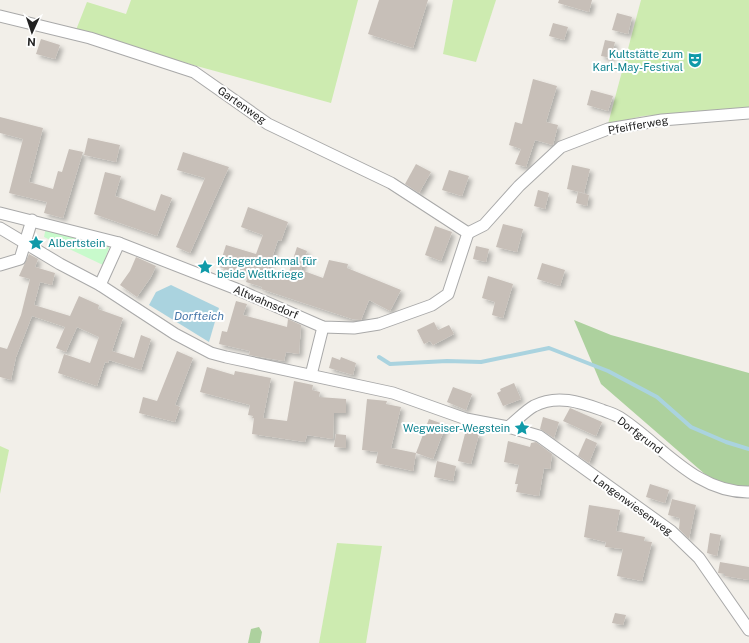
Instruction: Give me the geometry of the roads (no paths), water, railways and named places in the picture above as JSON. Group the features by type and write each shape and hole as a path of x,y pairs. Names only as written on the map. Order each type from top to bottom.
{"street":[{"name":"Gartenweg","path":"0,16 90,38 194,72 268,124 391,183 468,233"},
{"name":"Pfeifferweg","path":"468,233 484,225 519,186 561,147 616,128 662,120 749,113"},
{"name":"Altwahnsdorf","path":"0,213 119,243 234,288 323,327"},
{"path":"0,265 20,259 32,220"},
{"path":"0,228 60,264 100,285 175,334 211,353 393,393 466,419 508,427"},
{"path":"311,375 323,327 354,328 379,324 432,305 448,294 468,233"},
{"path":"100,285 119,243"},
{"name":"Dorfgrund","path":"508,427 534,406 552,400 576,400 618,417 683,468 712,484 749,492"},
{"name":"Langenwiesenweg","path":"508,427 538,436 553,445 567,457 671,531 699,558 749,630"}],"water":[{"name":"Dorfteich","path":"171,285 219,308 209,342 149,305 156,292"}],"waterway":[{"path":"379,357 390,364 447,361 481,362 549,348 608,371 657,397 691,427 726,442 749,449"}],"place":[{"name":"Kultstätte zum Karl-May-Festival","path":"695,60"},
{"name":"Albertstein","path":"36,243"},
{"name":"Kriegerdenkmal für beide Weltkriege","path":"205,267"},
{"name":"Wegweiser-Wegstein","path":"522,428"}]}
